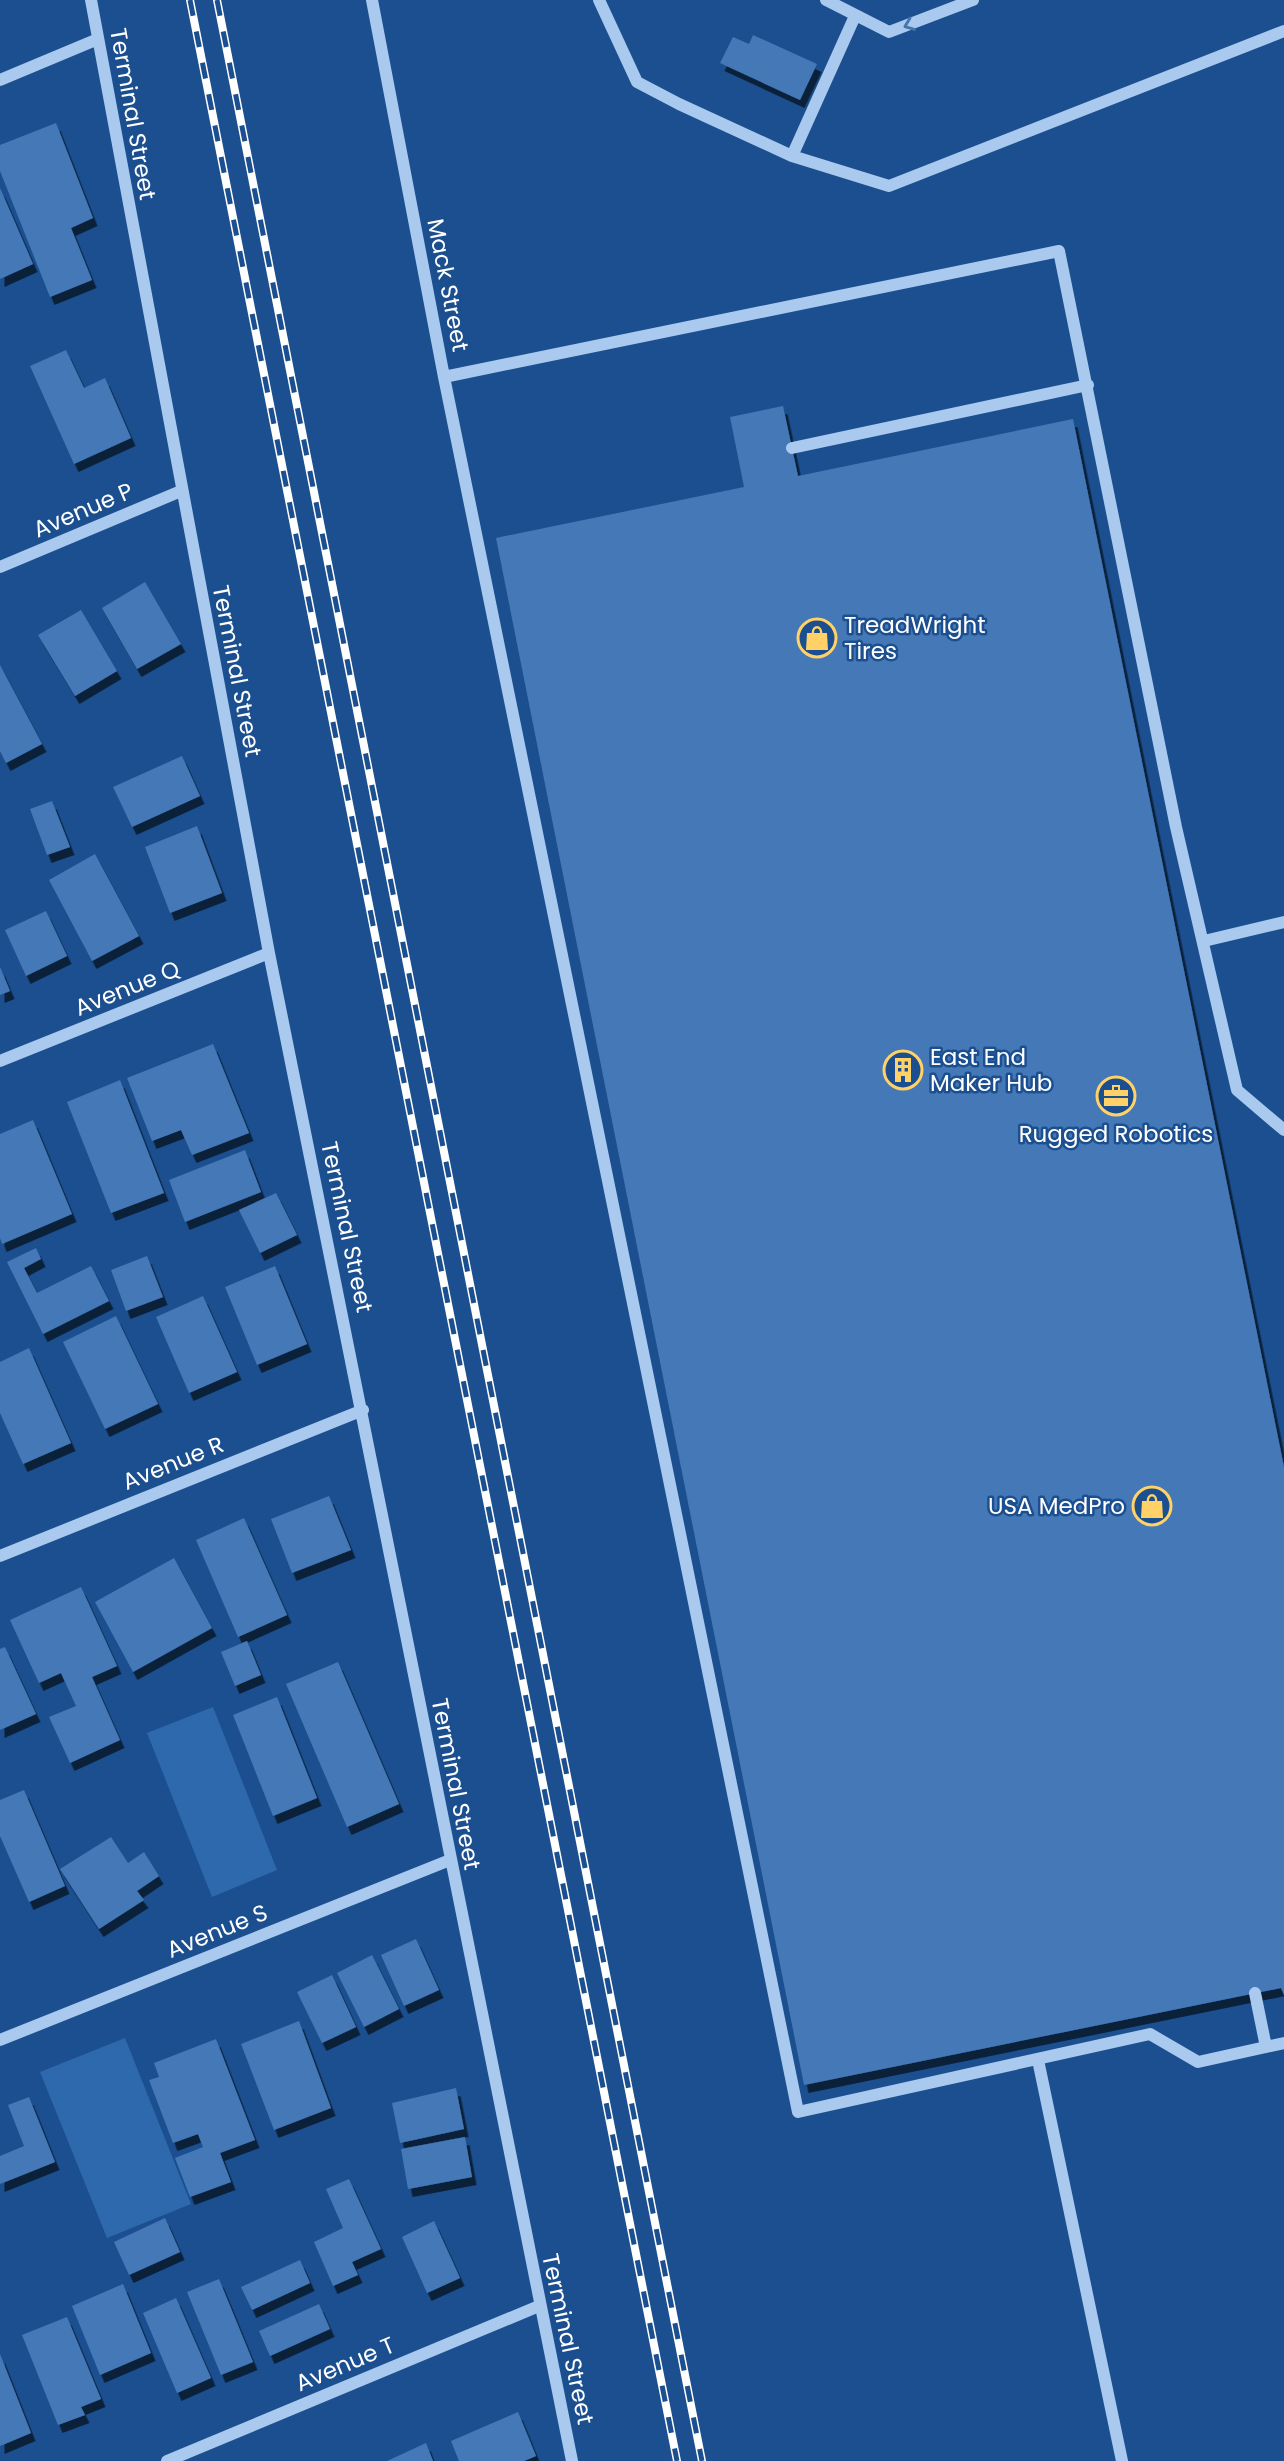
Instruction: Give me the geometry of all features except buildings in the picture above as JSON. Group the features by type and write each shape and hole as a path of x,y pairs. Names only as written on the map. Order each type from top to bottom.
{"street":[{"name":"Terminal Street","path":"91,0 269,953 572,2461"},
{"name":"Mack Street","path":"373,0 444,377 1059,251 1088,385"},
{"path":"599,0 637,82 792,156 889,186 1284,30"},
{"path":"826,0 889,32 973,0"},
{"path":"792,156 855,16"},
{"path":"0,80 98,39"},
{"path":"444,377 798,2112 1150,2034 1198,2062 1284,2043"},
{"path":"792,448 1088,385 1176,827 1237,1090 1284,1130"},
{"name":"Avenue P","path":"0,566 181,491"},
{"path":"1203,941 1284,922"},
{"name":"Avenue Q","path":"0,1061 269,953"},
{"name":"Avenue R","path":"0,1556 362,1410"},
{"name":"Avenue S","path":"0,2040 450,1860"},
{"path":"1255,1993 1266,2047"},
{"path":"1038,2060 1122,2461"},
{"name":"Avenue T","path":"167,2461 540,2306"}],"shaded area":[{"path":"213,1707 277,1870 212,1897 147,1733"},
{"path":"125,2038 191,2204 107,2238 40,2072"}],"railway":[{"path":"190,0 677,2461"},
{"path":"217,0 702,2461"}],"place":[{"name":"TreadWright Tires","path":"817,638"},
{"name":"East End Maker Hub","path":"903,1070"},
{"name":"Rugged Robotics","path":"1116,1096"},
{"name":"USA MedPro","path":"1152,1506"}]}
